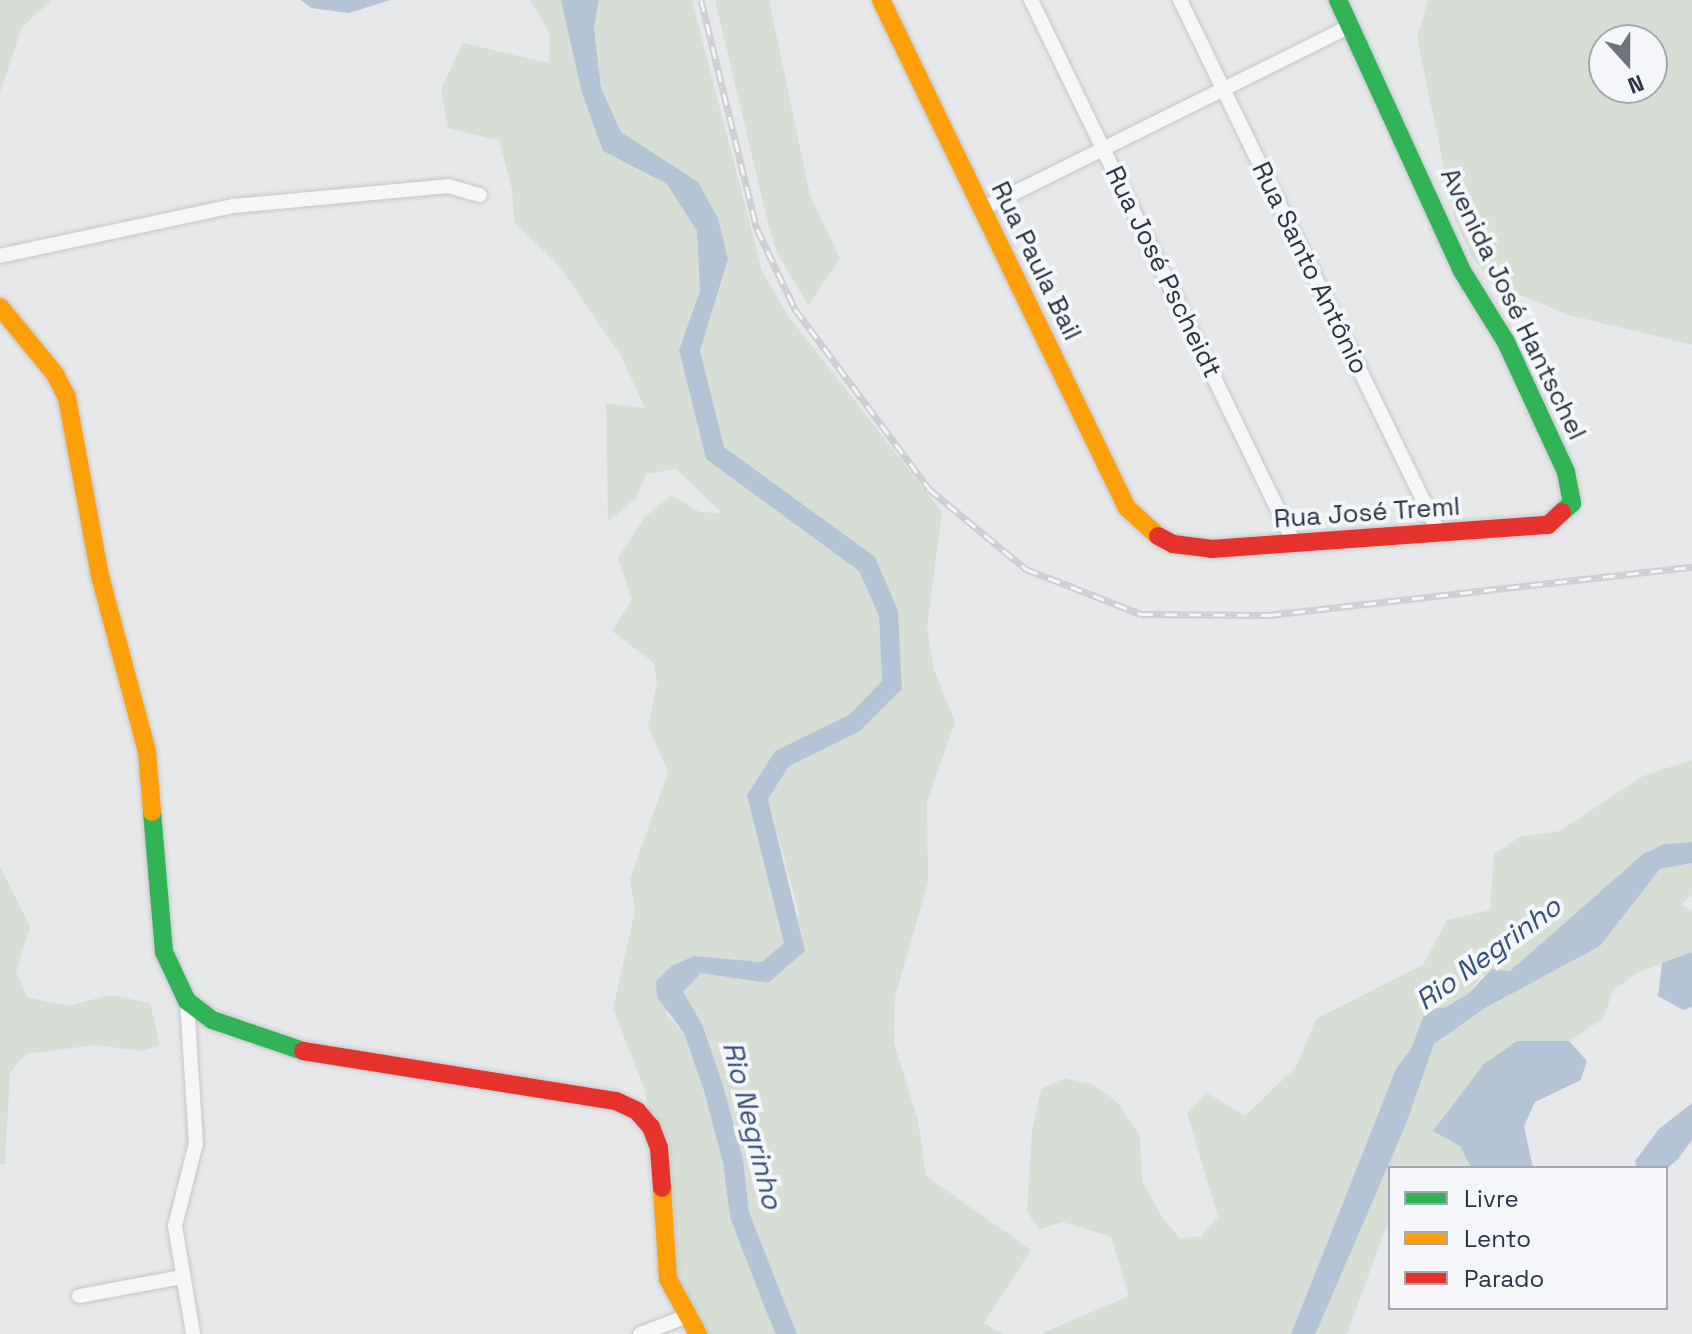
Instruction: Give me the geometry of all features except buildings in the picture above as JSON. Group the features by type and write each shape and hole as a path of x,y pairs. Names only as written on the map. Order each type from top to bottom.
{"street":[{"name":"Rua Paula Bail","path":"881,0 1127,508 1156,536"},
{"name":"Rua José Pscheidt","path":"1031,0 1295,545"},
{"name":"Rua Santo Antônio","path":"1180,0 1440,535"},
{"name":"Avenida José Hantschel","path":"1338,0 1462,271 1516,362 1566,472 1572,503"},
{"path":"982,209 1351,26"},
{"path":"0,256 234,206 448,186 480,195"},
{"path":"0,307 55,374 67,398 100,576 147,752 164,952 187,1001 196,1143 175,1226 193,1334"},
{"name":"Rua José Treml","path":"1156,536 1211,549 1440,535 1548,525 1559,521 1572,503"},
{"path":"187,1001 212,1020 317,1056 616,1101 637,1111 651,1127 665,1179 662,1247 668,1279 685,1317 698,1334"},
{"path":"79,1296 182,1277"},
{"path":"640,1334 685,1317"}],"shaded area":[{"path":"0,0 52,0 22,27 0,93"},
{"path":"530,0 561,0 603,151 668,184 697,231 700,291 679,350 706,459 859,571 879,616 882,681 849,715 775,751 747,795 784,943 762,962 694,956 666,1014 684,1033 704,1091 723,1163 730,1217 776,1334 698,1334 668,1279 645,1090 613,1009 635,911 630,879 668,772 648,726 657,683 654,663 612,631 632,599 618,557 645,517 671,495 700,512 722,513 676,469 646,474 636,498 608,522 606,403 645,408 620,354 559,266 514,222 512,189 499,141 448,128 441,89 463,43 549,63 550,34"},
{"path":"599,0 692,0 762,271 789,317 942,512 927,627 934,670 955,722 927,802 928,883 895,997 894,1043 918,1120 926,1176 1031,1250 984,1323 1004,1334 797,1334 749,1212 743,1159 723,1085 702,1024 682,992 701,973 768,983 799,914 768,799 789,766 860,731 902,689 898,611 817,519 724,447 700,351 728,259 718,218 698,182 621,132 601,88 594,28"},
{"path":"715,0 769,0 810,195 840,259 808,305 777,253"},
{"path":"1428,0 1692,0 1692,345 1569,315 1496,285 1472,257 1455,220 1417,38"},
{"path":"1692,760 1692,842 1664,844 1643,854 1510,971 1482,975 1468,994 1446,1007 1396,1069 1291,1334 1040,1334 1129,1296 1111,1237 1063,1222 1039,1229 1027,1212 1032,1131 1041,1089 1065,1078 1094,1085 1117,1102 1140,1136 1142,1181 1161,1215 1180,1239 1201,1236 1218,1217 1187,1113 1207,1093 1245,1116 1296,1067 1316,1019 1423,965 1447,920 1490,910 1494,854 1520,837 1560,831 1643,776"},
{"path":"1692,863 1692,895 1681,904 1692,911 1692,952 1637,973 1613,990 1603,1019 1569,1041 1517,1041 1460,1146 1470,1166 1388,1166 1388,1221 1347,1334 1315,1334 1406,1124 1434,1044 1485,1008 1600,946 1660,869"},
{"path":"0,867 30,927 16,972 27,997 68,1006 110,995 150,1003 160,1045 142,1051 95,1045 26,1054 10,1073 5,1164 0,1164"}],"water":[{"path":"301,0 390,0 349,13 311,8"},
{"path":"561,0 599,0 594,28 601,88 621,132 698,182 718,218 728,259 700,351 724,447 875,557 898,611 902,689 860,731 789,766 768,799 805,951 768,983 701,973 683,992 702,1024 723,1085 743,1159 749,1212 797,1334 776,1334 766,1311 730,1217 723,1163 704,1091 684,1033 657,997 656,981 672,966 694,956 762,962 784,943 747,795 775,751 849,715 882,681 879,616 859,571 706,459 679,350 700,291 697,231 667,184 603,151 582,93"},
{"path":"1692,842 1692,863 1660,869 1600,946 1485,1008 1434,1044 1406,1124 1318,1328 1315,1334 1291,1334 1396,1069 1411,1049 1426,1010 1446,1007 1468,994 1492,969 1510,971 1643,854 1664,844"},
{"path":"1692,952 1692,1007 1683,1010 1658,996 1662,963"},
{"path":"1517,1041 1569,1041 1587,1061 1581,1080 1535,1102 1524,1126 1533,1166 1470,1166 1460,1146 1433,1131 1484,1064"},
{"path":"1692,1103 1692,1140 1678,1159 1668,1167 1636,1166 1635,1161 1659,1129"}],"railway":[{"path":"701,0 757,229 795,309 929,489 1026,569 1141,614 1269,615 1692,567"}],"traffic: fast":[{"path":"1338,0 1462,271 1506,342 1566,472 1572,503 1562,512"},
{"path":"152,812 164,952 187,1001 212,1020 303,1051"}],"traffic: slow":[{"path":"881,0 1127,508 1158,536"},
{"path":"0,307 55,374 67,398 100,576 147,752 152,812"},
{"path":"662,1188 668,1279 698,1334"}],"traffic: jam":[{"path":"1158,536 1173,544 1211,549 1548,525 1562,512"},
{"path":"303,1051 616,1101 637,1111 651,1127 659,1148 662,1188"}],"water label":[{"name":"Rio Negrinho","path":"1488,953"},
{"name":"Rio Negrinho","path":"753,1125"}]}
